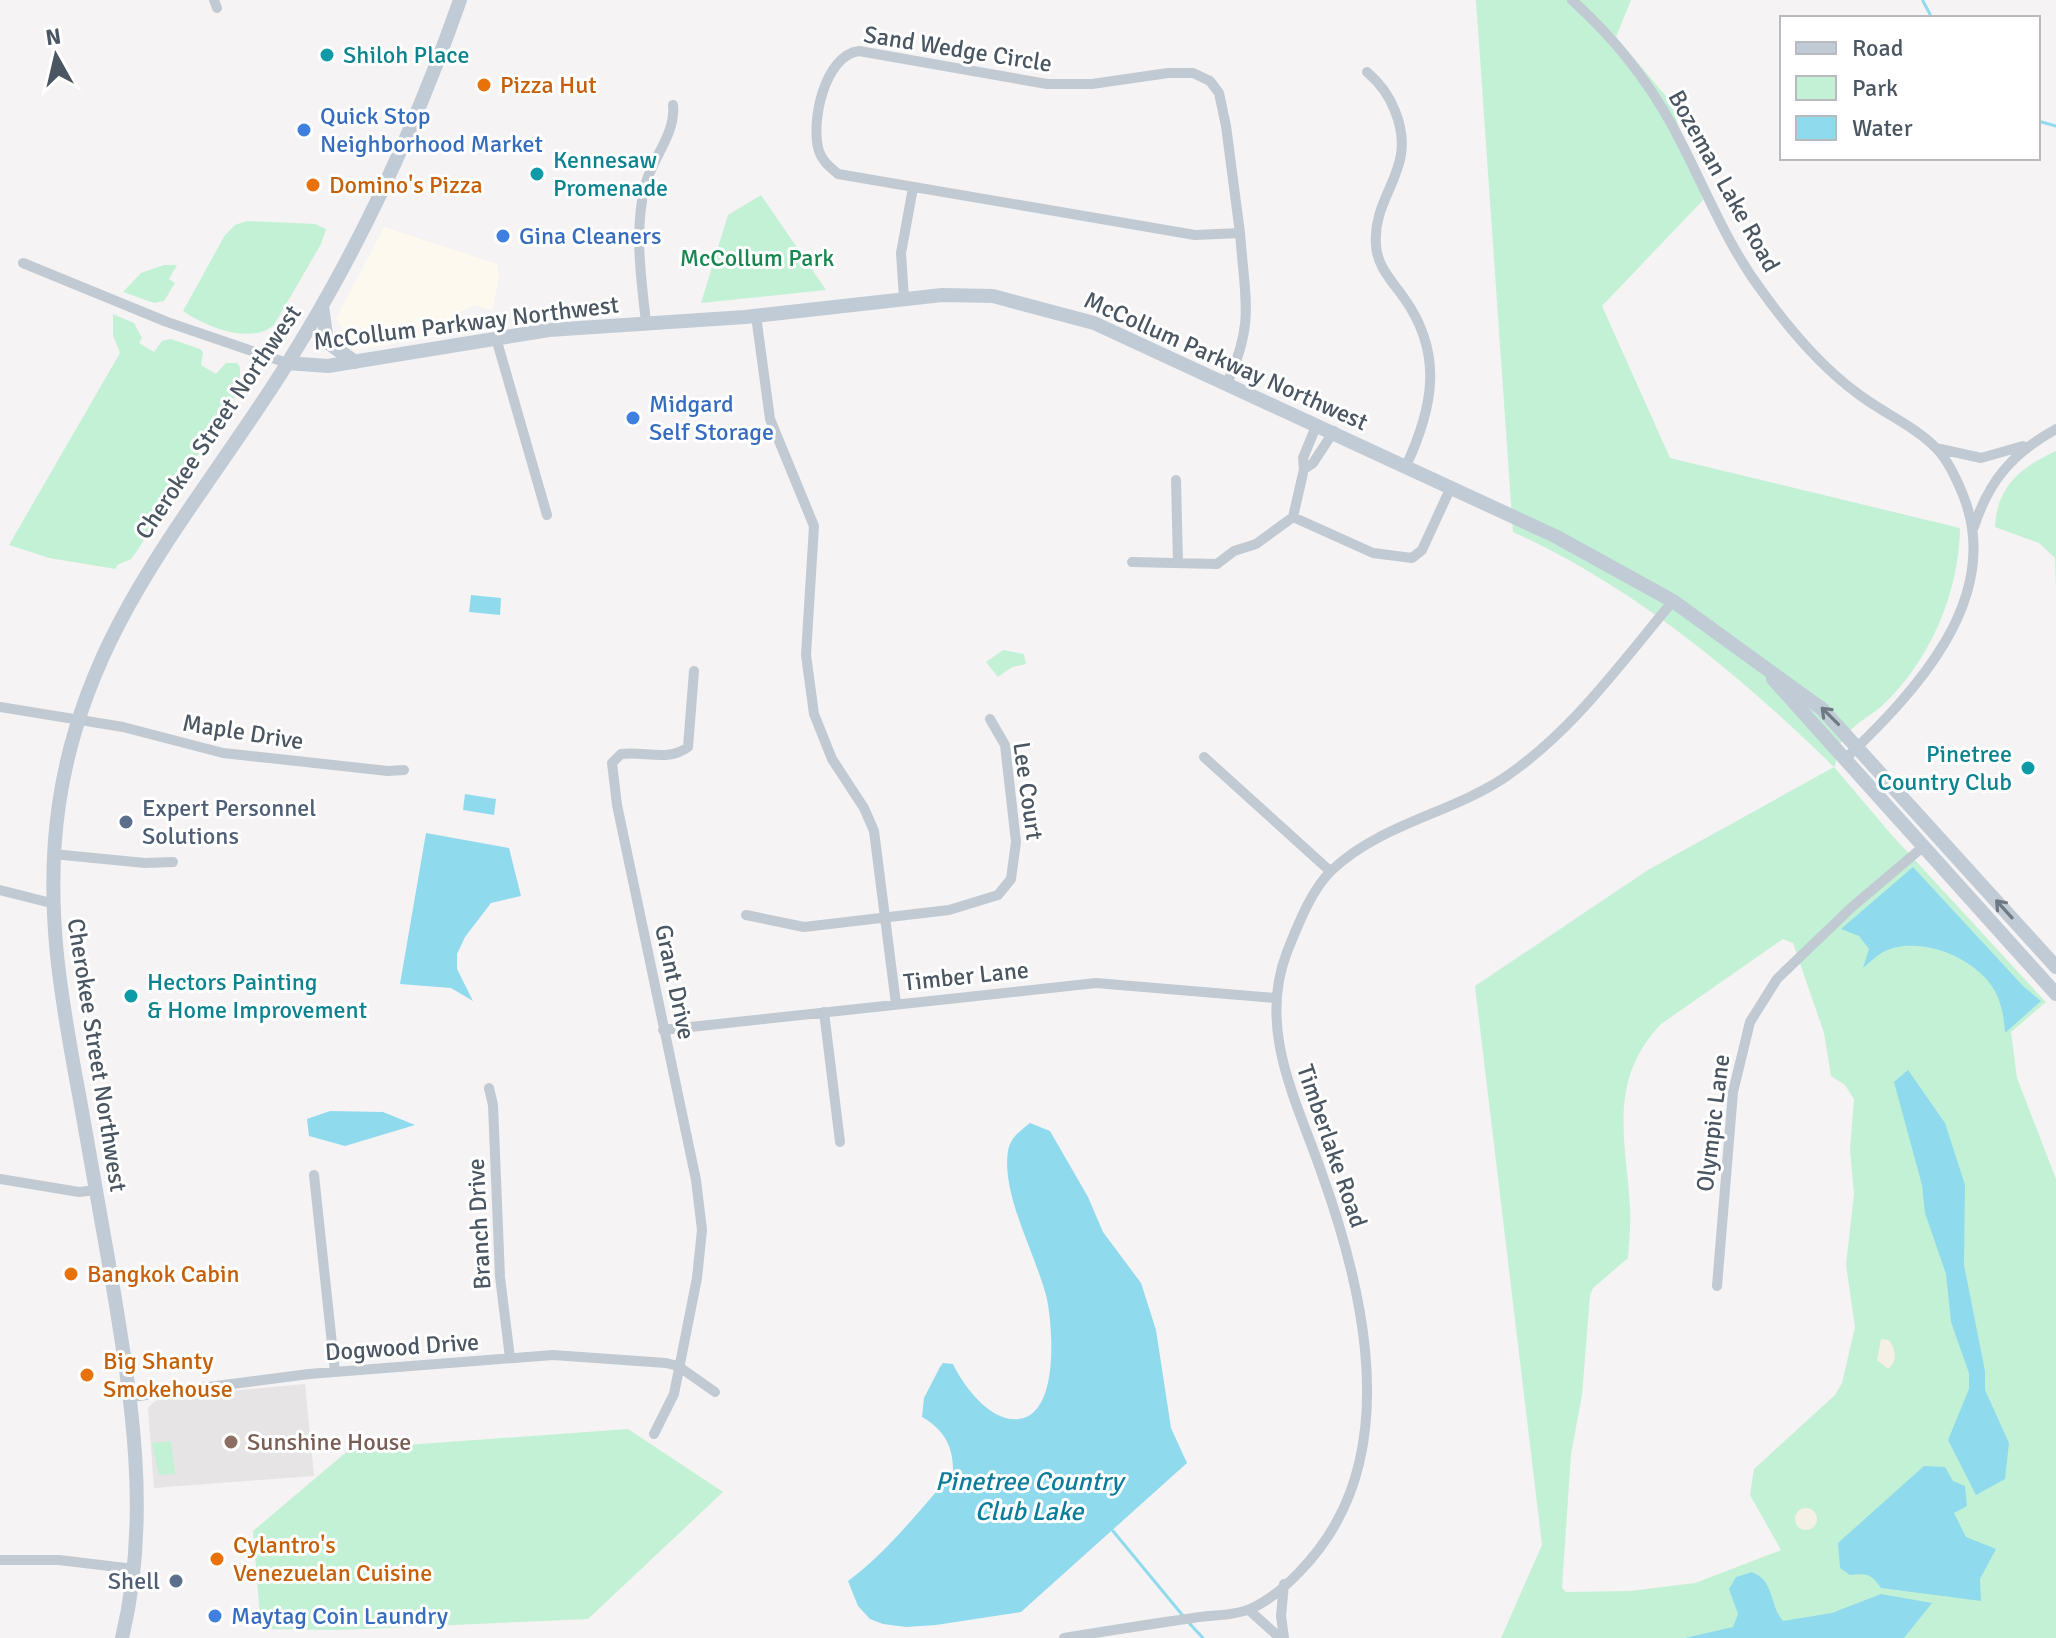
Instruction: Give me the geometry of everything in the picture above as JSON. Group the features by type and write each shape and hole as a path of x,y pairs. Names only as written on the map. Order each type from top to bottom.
{"street":[{"name":"Cherokee Street Northwest","path":"122,1638 134,1569 138,1493 131,1397 57,979 51,903 53,854 66,764 100,656 138,584 287,363 322,304 357,239 429,83 460,0"},
{"name":"Bozeman Lake Road","path":"1572,0 1645,80 1673,128 1731,246 1787,324 1855,392 1936,448 1958,482 1974,529 1967,589 1944,647 1915,688 1845,759"},
{"name":"Sand Wedge Circle","path":"1228,381 1243,348 1247,328 1240,233 1219,93 1210,81 1193,73 1071,86 859,51 842,55 834,63 822,98 816,139 819,153 838,174 1195,235 1240,233"},
{"path":"1367,72 1377,80 1393,105 1404,144 1378,220 1376,247 1384,271 1415,314 1425,335 1429,359 1428,412 1406,466"},
{"path":"646,322 640,221 652,166 674,118 673,105"},
{"path":"904,298 902,245 913,188"},
{"path":"23,263 167,322 287,363"},
{"name":"McCollum Parkway Northwest","path":"287,363 316,367 496,338 646,322 756,316 904,298 980,295 1043,307 1118,332 1573,545 1673,601 1807,696 1859,746 2056,967"},
{"path":"322,304 327,342 355,362"},
{"path":"756,316 770,419 814,526 806,655 809,694 825,745 864,808 874,831 896,1004"},
{"path":"496,338 547,515"},
{"path":"1132,562 1217,564 1234,551 1256,544 1293,517 1304,469 1303,458 1317,424"},
{"path":"1936,448 1981,458 2004,454 2056,429"},
{"path":"1304,469 1313,463 1334,431"},
{"path":"1974,529 1990,485 2029,444"},
{"path":"1176,480 1178,563"},
{"path":"1293,517 1373,553 1412,558 1422,550 1451,487"},
{"name":"Timberlake Road","path":"1064,1638 1102,1635 1249,1610 1284,1584 1325,1544 1358,1481 1368,1427 1369,1397 1350,1266 1322,1172 1287,1084 1275,998 1285,956 1304,911 1330,871 1391,830 1502,779 1525,761 1585,709 1673,601"},
{"name":"McCollum Parkway Northwest","path":"1761,665 2056,994"},
{"name":"Grant Drive","path":"678,1366 697,1278 702,1230 696,1180 612,807 612,763 621,754 666,756 678,754 688,747 694,671"},
{"name":"Maple Drive","path":"0,707 78,719 223,753 388,771 404,770"},
{"name":"Lee Court","path":"746,915 804,927 978,903 998,895 1011,879 1016,842 1005,745 990,719"},
{"path":"1204,757 1330,871"},
{"name":"Olympic Lane","path":"1717,1286 1733,1092 1750,1022 1777,979 1852,907 1924,846"},
{"path":"53,854 145,863 173,862"},
{"path":"0,890 51,903"},
{"name":"Timber Lane","path":"663,1030 1096,983 1275,998"},
{"path":"824,1012 840,1142"},
{"name":"Branch Drive","path":"489,1088 493,1105 500,1277 510,1358"},
{"path":"314,1175 335,1372"},
{"path":"0,1179 79,1192 96,1190"},
{"name":"Dogwood Drive","path":"131,1397 335,1372 510,1358 595,1356 678,1366 715,1392"},
{"path":"654,1434 674,1394 678,1366"},
{"path":"0,1560 48,1559 134,1569"},
{"path":"1282,1638 1284,1584"},
{"path":"1249,1610 1282,1638"}],"shaded area":[{"path":"384,227 497,264 499,278 492,310 475,305 459,313 453,327 454,334 354,350 336,318"},
{"name":"Sunshine House","path":"305,1384 314,1476 154,1488 148,1408 155,1401"}],"green space":[{"name":"Pinetree Country Club","path":"1476,0 1631,0 1616,37 1670,101 1703,200 1602,306 1670,458 1960,528 1954,577 1948,601 1928,647 1899,688 1843,738 1834,767 1761,699 1684,636 1601,579 1513,532"},
{"name":"McCollum Park","path":"761,195 826,290 701,303 728,215"},
{"path":"247,221 315,224 326,229 321,244 274,325 253,334 241,334 216,328 183,311 225,235 235,225"},
{"path":"164,265 177,265 169,279 175,283 164,301 154,303 123,292 141,273"},
{"path":"113,314 134,323 142,338 139,343 154,352 162,341 171,339 200,349 203,352 201,365 216,374 226,363 237,363 240,367 240,389 137,551 116,569 49,558 9,545 120,353 113,335"},
{"path":"2056,451 2056,589 2055,558 2039,543 1995,527 2000,500 2013,480 2032,464"},
{"path":"1003,650 1024,654 1026,664 1012,667 998,677 986,662"},
{"name":"Pinetree Country Club","path":"1834,767 1890,833 2046,1002 2011,1032 2017,1078 2056,1179 2056,1638 1501,1638 1542,1545 1475,986 1648,870","holes":["1783,939 1793,943 1824,1033 1831,1076 1845,1085 1854,1099 1850,1150 1854,1194 1846,1265 1855,1327 1842,1383 1835,1395 1754,1469 1750,1495 1781,1550 1695,1583 1630,1591 1566,1592 1562,1588 1571,1454 1582,1395 1590,1295 1593,1288 1628,1258 1630,1213 1624,1111 1626,1089 1633,1067 1644,1045 1661,1024"]},
{"path":"628,1429 723,1492 588,1619 338,1630 261,1629 253,1531 350,1449"},
{"path":"171,1441 175,1474 159,1475 152,1443"}],"sand":[{"path":"1881,1339 1889,1340 1894,1351 1895,1359 1888,1369 1877,1360"},
{"path":"1802,1508 1810,1508 1817,1519 1810,1530 1802,1530 1795,1523 1795,1515"}],"water":[{"path":"471,595 501,598 500,615 469,612"},
{"path":"465,794 496,799 494,815 463,810"},
{"path":"426,833 509,848 521,896 491,903 465,937 457,954 457,969 473,1001 451,988 400,984"},
{"path":"1913,867 2023,986 2041,1001 2005,1033 1994,990 1982,974 1970,965 1942,951 1911,946 1883,952 1863,968 1869,949 1859,936 1841,929"},
{"path":"1908,1070 1945,1123 1965,1185 1964,1265 1985,1371 1985,1390 2009,1443 2005,1479 1976,1495 1948,1440 1969,1389 1969,1373 1951,1322 1946,1274 1925,1213 1922,1185 1894,1082"},
{"path":"330,1111 383,1112 415,1125 345,1146 309,1136 307,1119"},
{"name":"Pinetree Country Club Lake","path":"1030,1123 1050,1131 1088,1197 1103,1232 1141,1283 1156,1330 1171,1428 1187,1463 1021,1612 936,1625 906,1627 883,1624 870,1619 858,1606 848,1581 890,1543 953,1473 952,1456 946,1440 937,1428 922,1417 924,1398 940,1367 943,1363 953,1364 980,1402 1009,1419 1032,1414 1047,1387 1051,1330 1047,1299 1015,1206 1007,1168 1011,1142"},
{"path":"1924,1466 1945,1467 1953,1481 1965,1486 1967,1506 1954,1513 1966,1537 1996,1549 1980,1579 1981,1601 1881,1588 1868,1576 1850,1575 1840,1568 1838,1543"},
{"path":"1752,1572 1765,1581 1783,1621 1832,1613 1881,1594 1932,1603 1904,1638 1685,1638 1733,1627 1738,1614 1729,1589 1736,1577"}],"waterway":[{"path":"1923,1 1931,16"},
{"path":"2040,122 2056,126"},
{"path":"1113,1531 1184,1617"},
{"path":"1189,1623 1203,1638"}],"place":[{"name":"Shiloh Place","path":"327,55"},
{"name":"Pizza Hut","path":"484,85"},
{"name":"Quick Stop Neighborhood Market","path":"304,130"},
{"name":"Kennesaw Promenade","path":"537,174"},
{"name":"Domino's Pizza","path":"313,185"},
{"name":"Gina Cleaners","path":"503,236"},
{"name":"Midgard Self Storage","path":"633,418"},
{"name":"Pinetree Country Club","path":"2028,768"},
{"name":"Expert Personnel Solutions","path":"126,822"},
{"name":"Hectors Painting & Home Improvement","path":"131,996"},
{"name":"Bangkok Cabin","path":"71,1274"},
{"name":"Big Shanty Smokehouse","path":"87,1375"},
{"name":"Sunshine House","path":"231,1442"},
{"name":"Cylantro's Venezuelan Cuisine","path":"217,1559"},
{"name":"Shell","path":"176,1581"},
{"name":"Maytag Coin Laundry","path":"215,1616"}]}
